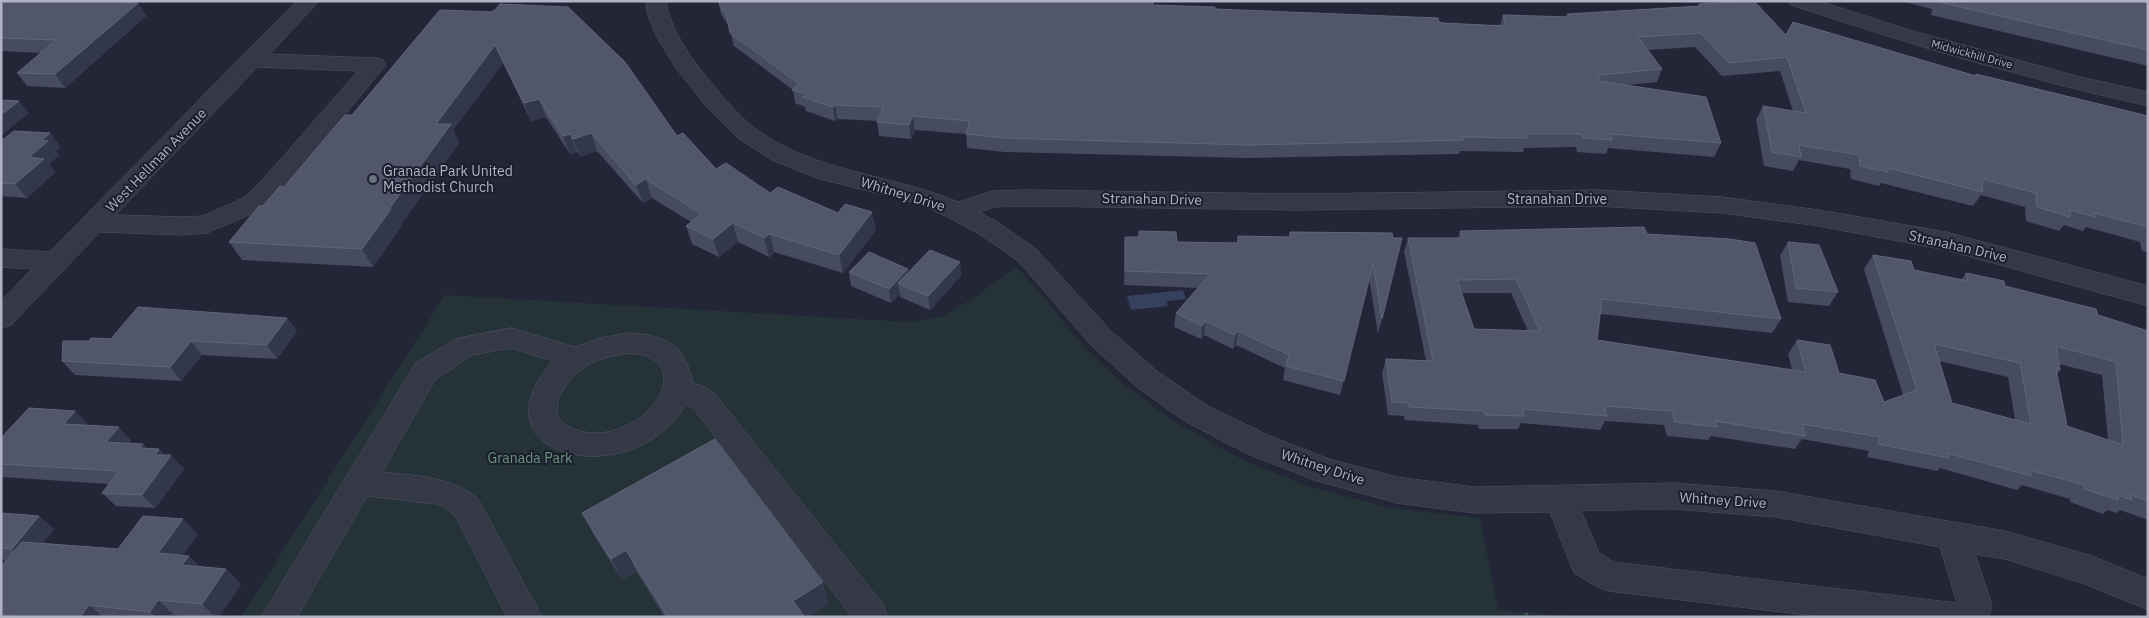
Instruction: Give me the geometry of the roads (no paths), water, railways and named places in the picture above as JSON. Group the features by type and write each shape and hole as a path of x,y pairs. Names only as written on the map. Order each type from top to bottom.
{"street":[{"name":"West Hellman Avenue","path":"1,318 310,1"},
{"name":"Whitney Drive","path":"656,1 658,15 667,35 686,67 714,101 747,134 783,156 826,172 924,197 957,211 990,229 1027,255 1101,338 1148,380 1196,414 1259,444 1325,471 1397,490 1474,500 1561,500 1674,496 1776,504 2005,545 2092,570 2148,595"},
{"name":"Midwickhill Drive","path":"1798,1 1901,35 2076,83 2148,99"},
{"path":"95,223 183,226 207,224 254,204 375,65 251,60"},
{"name":"Stranahan Drive","path":"957,211 993,199 1026,198 1297,202 1597,198 1722,205 1819,218 1946,241 2148,296"},
{"path":"1,258 57,262"},
{"path":"278,617 425,372 465,346 510,338 577,358"},
{"path":"627,343 651,346 669,356 678,372 678,391 667,412 647,429 621,441 593,446 568,442 550,430 542,413 544,393 556,374 577,358 602,347 627,343"},
{"path":"678,391 695,395 705,402 870,614"},
{"path":"359,482 436,491 454,497 467,508 525,617"},
{"path":"1561,500 1586,564 1608,576 1967,616 1975,605 1952,535"}],"water":[{"path":"1183,290 1186,299 1167,301 1168,306 1131,310 1127,296"}],"place":[{"name":"Granada Park United Methodist Church","path":"373,179"}],"park label":[{"name":"Granada Park","path":"530,458"}]}
